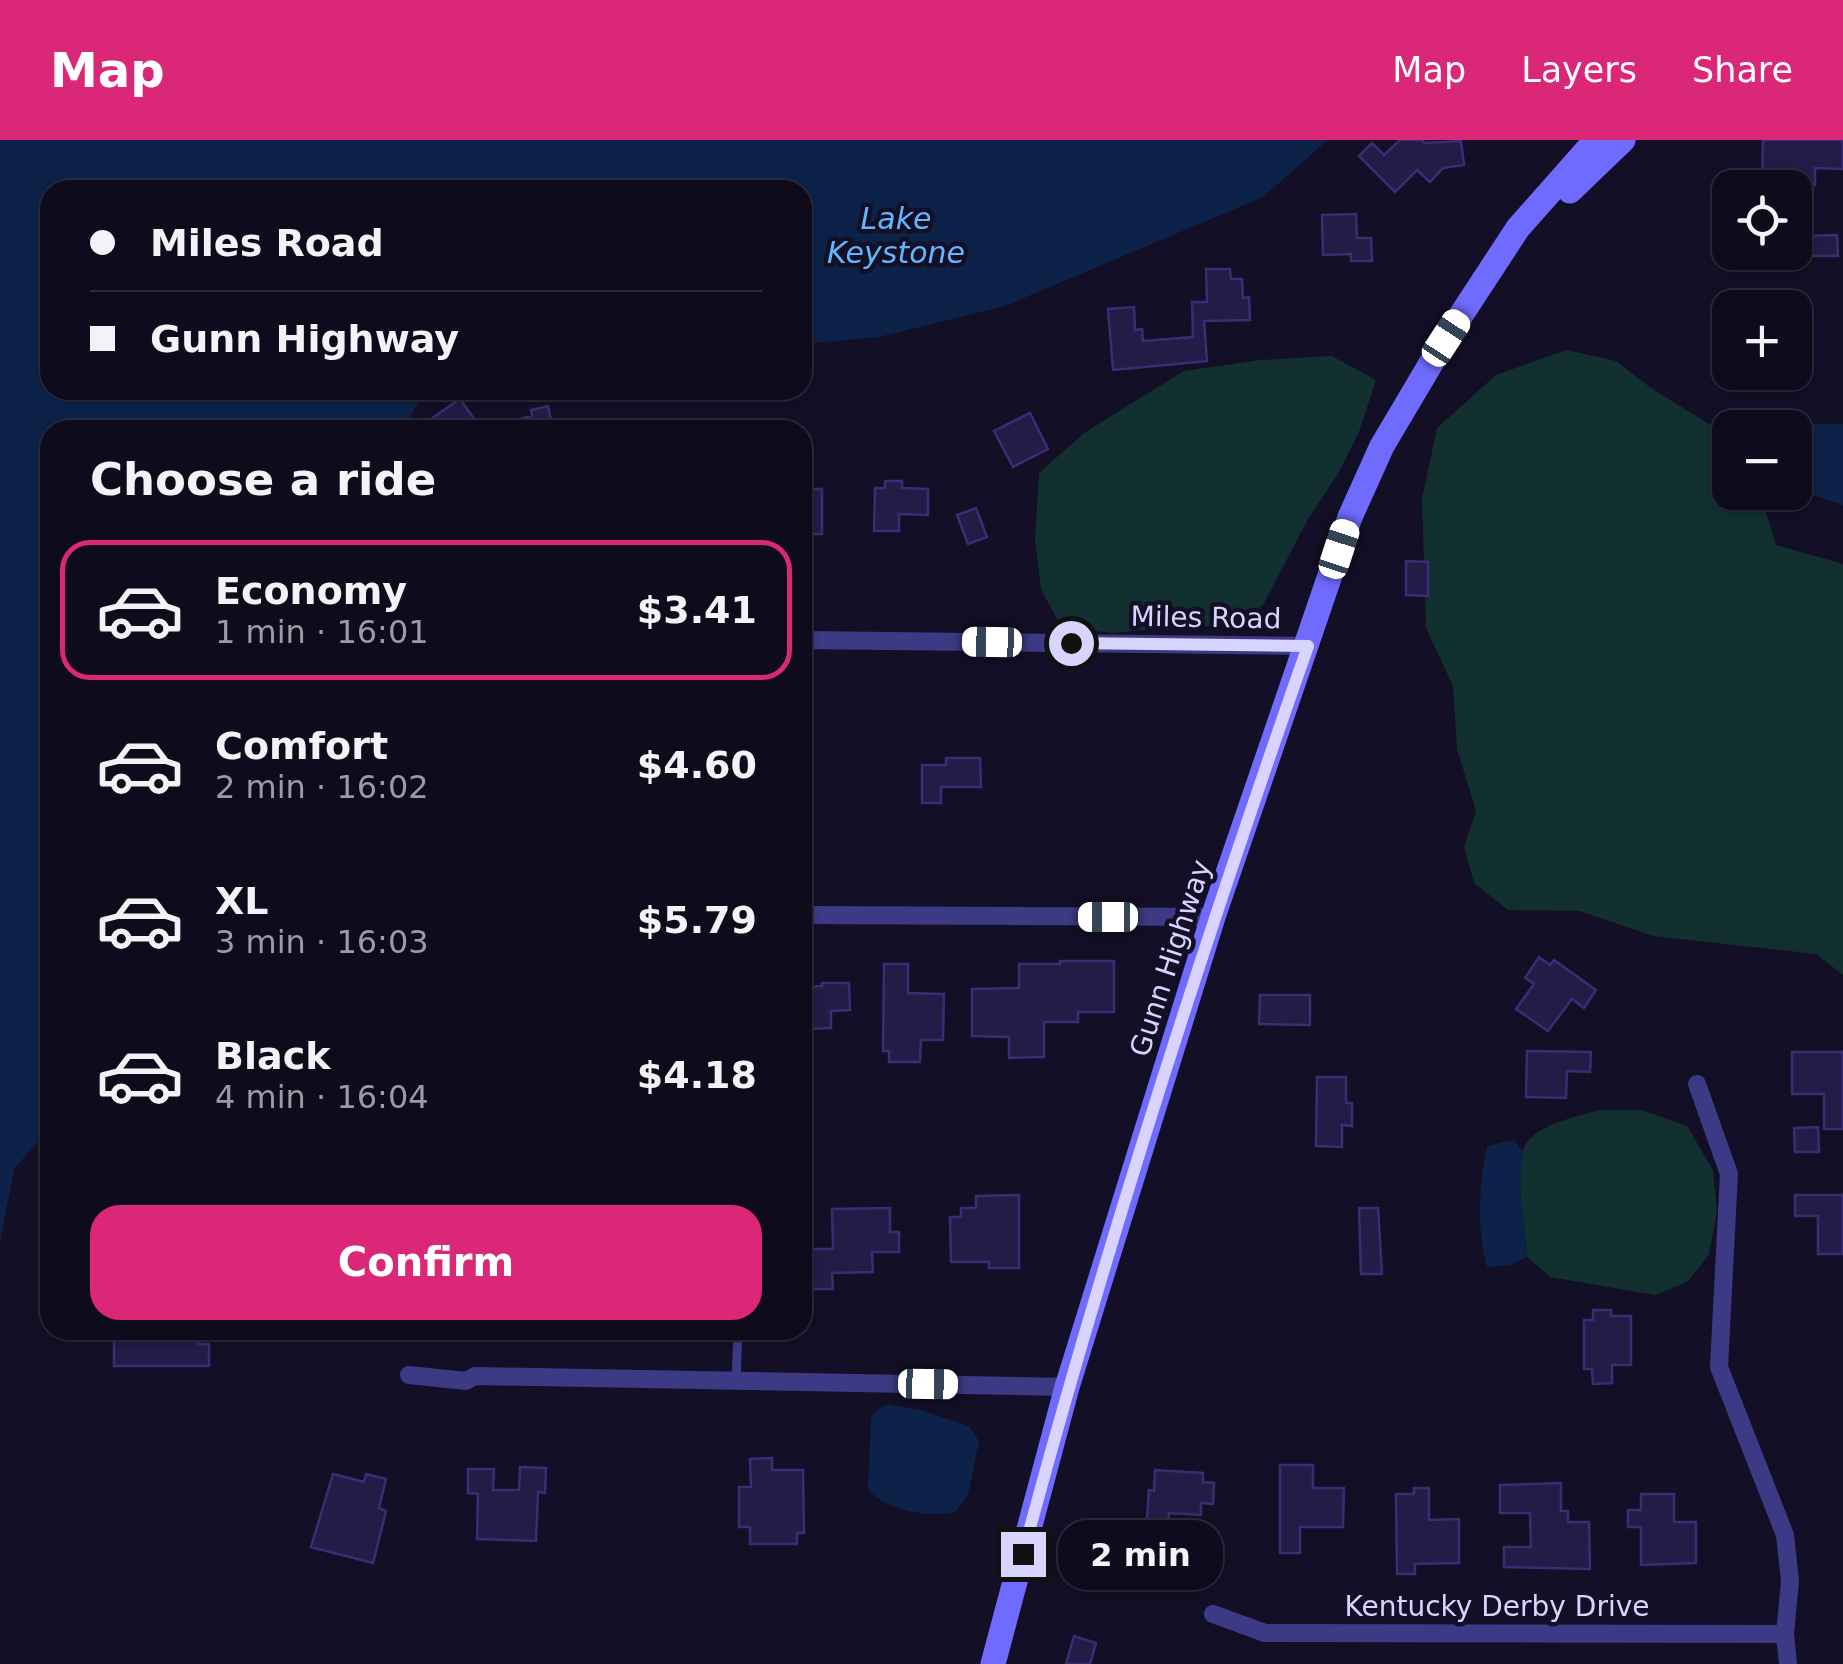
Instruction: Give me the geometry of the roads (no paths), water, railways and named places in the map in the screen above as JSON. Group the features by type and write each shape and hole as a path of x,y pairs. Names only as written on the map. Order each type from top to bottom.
{"main road":[{"name":"Gunn Highway","path":"994,1664 1067,1386 1213,918 1350,517 1382,446 1472,298 1518,228 1596,140"},
{"name":"Gunn Highway","path":"1472,298 1571,190 1623,140"}],"street":[{"name":"Miles Road","path":"812,640 1308,646"},
{"path":"812,914 1213,918"},
{"path":"1697,1084 1729,1174 1719,1367 1784,1535 1790,1581 1785,1634 1788,1664"},
{"path":"409,1375 466,1382 475,1376 1067,1386"},
{"name":"Kentucky Derby Drive","path":"1213,1614 1265,1633 1785,1634"}],"lane":[{"path":"736,1380 738,1340"}],"water":[{"name":"Lake Keystone","path":"0,140 1328,140 1263,197 1005,306 879,337 812,343 812,180 40,180 40,400 420,400 408,420 40,420 40,1139 14,1169 0,1243"},
{"path":"1812,424 1843,424 1843,505 1812,495"},
{"path":"1514,1140 1523,1152 1520,1190 1527,1257 1510,1265 1487,1267 1480,1207 1487,1146"},
{"path":"887,1404 921,1410 969,1426 979,1441 968,1495 955,1512 909,1511 868,1490 871,1416"}]}
